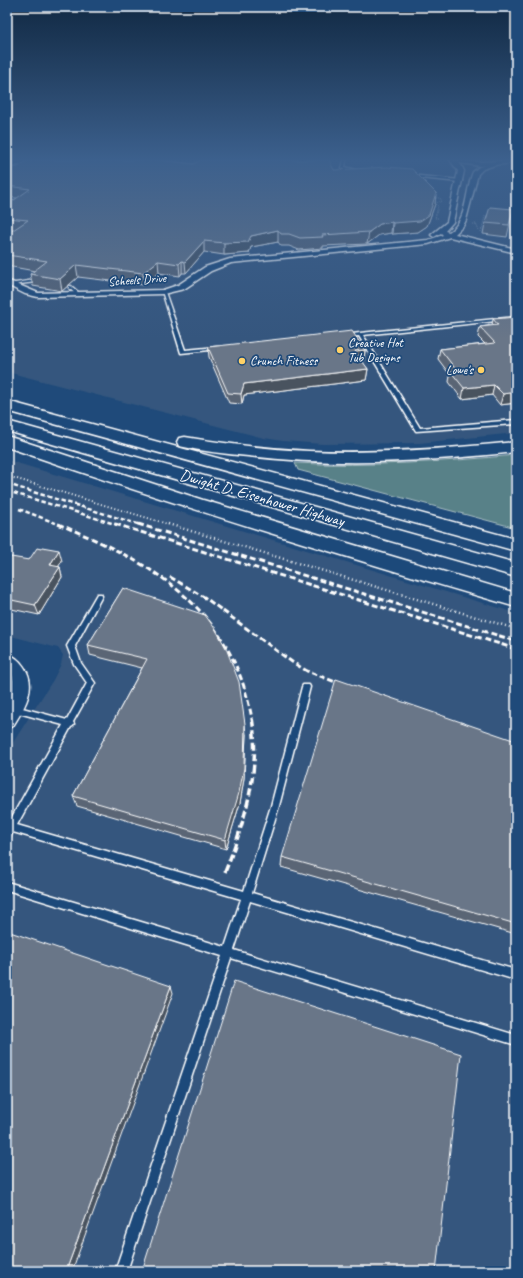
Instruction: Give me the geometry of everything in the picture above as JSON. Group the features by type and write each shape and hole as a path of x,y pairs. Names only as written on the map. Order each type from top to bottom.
{"highway":[{"path":"7,398 148,434 187,442 263,453 336,458 376,458 451,454 516,447"},
{"name":"Dwight D. Eisenhower Highway","path":"7,406 516,545"},
{"name":"Dwight D. Eisenhower Highway","path":"7,426 516,570"},
{"path":"7,441 128,482 322,543 516,600"}],"street":[{"path":"439,232 451,220"},
{"path":"450,235 463,220"},
{"path":"439,232 516,250"},
{"name":"Scheels Drive","path":"408,244 439,232"},
{"name":"Scheels Drive","path":"9,283 38,295 163,292 180,287 208,269 230,261 428,242 450,235"},
{"path":"11,715 21,697 23,684 13,666"}],"lane":[{"path":"9,283 35,281"},
{"path":"70,287 78,294"},
{"path":"163,292 183,352 226,347"},
{"path":"340,336 516,318"},
{"path":"360,334 418,430 516,422"},
{"path":"99,596 71,646 78,664 91,683 70,724 9,830 247,896 516,975"},
{"path":"121,1271 247,896 275,806 306,688"},
{"path":"11,715 70,724"},
{"path":"7,886 516,1040"}],"path":[{"path":"481,232 484,220"},
{"path":"511,238 513,239 515,220 513,220"},
{"path":"7,476 516,629"}],"shaded area":[{"path":"7,220 516,220 516,433 419,443 323,444 283,441 264,438 7,372"},
{"path":"7,460 516,613 516,1271 7,1271 7,752 53,680 61,664 63,655 58,648 7,635"}],"green space":[{"path":"516,455 516,528 298,470 295,463 406,463"}],"building":[{"path":"24,220 422,220 380,224 369,232 322,235 323,237 300,238 289,234 281,234 278,230 251,236 248,242 224,243 204,241 185,262 182,261 179,264 158,261 143,273 76,265 60,279 30,274 47,261 7,255 7,236 9,235 7,234 28,220"},
{"path":"486,220 510,220 509,225 485,223"},
{"name":"Lowe's","path":"516,317 516,392 503,394 494,385 464,388 451,372 457,371 440,349 495,343 480,327 498,325 493,319"},
{"path":"352,331 365,350 355,351 368,369 244,384 241,394 228,393 208,347"},
{"path":"42,547 59,550 50,565 60,567 35,605 7,599 7,561 11,557 29,560 37,548 41,549"},
{"path":"123,588 205,615 216,630 226,648 239,682 245,724 244,768 239,793 225,840 73,796 147,659 88,645"},
{"path":"336,679 516,741 516,924 282,857"},
{"path":"7,931 171,986 66,1271 7,1271"},
{"path":"234,981 461,1054 436,1271 142,1271"}],"railway":[{"path":"7,484 141,525"},
{"path":"7,491 118,525"},
{"path":"19,509 61,525"},
{"path":"58,524 126,555 156,574 184,595 207,619 227,648 242,681 252,719"},
{"path":"115,524 516,649"},
{"path":"138,524 516,641"},
{"path":"170,577 204,597 292,662 307,671 346,686"},
{"path":"225,872 238,835 249,796 254,758 252,718"}],"place":[{"name":"Creative Hot Tub Designs","path":"340,350"},
{"name":"Crunch Fitness","path":"242,361"},
{"name":"Lowe's","path":"481,370"}]}
